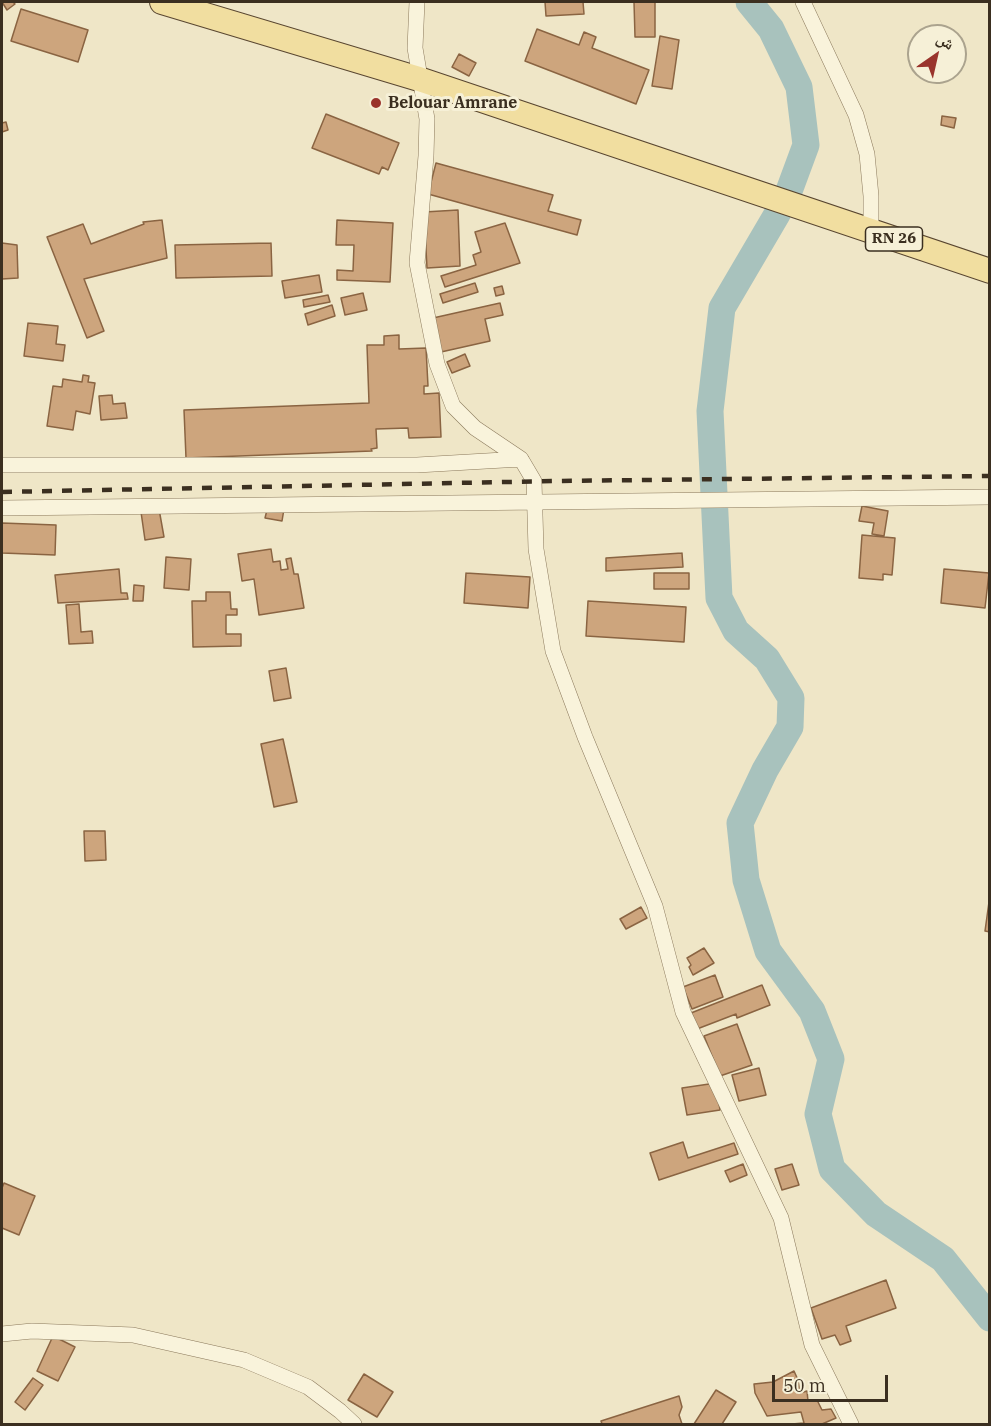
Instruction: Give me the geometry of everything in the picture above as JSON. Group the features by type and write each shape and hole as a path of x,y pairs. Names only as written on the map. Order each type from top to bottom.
{"main road":[{"name":"RN 26","path":"162,2 419,78 990,271"}],"street":[{"path":"417,2 415,48 427,119 417,263 437,364 453,406 475,428 521,459 534,481 536,549 554,651 585,737 655,906 683,1012 781,1218 812,1345 851,1425"},
{"path":"803,2 856,115 867,154 871,196 871,231"},
{"path":"2,465 417,465 521,459"},
{"path":"2,508 990,496"},
{"path":"2,1334 32,1331 133,1335 244,1360 308,1388 340,1411 354,1425"}],"building":[{"path":"2,2 13,2 15,4 7,10"},
{"path":"545,2 583,2 584,14 546,16"},
{"path":"634,2 655,2 655,37 635,37"},
{"path":"21,9 88,30 78,62 11,41"},
{"path":"537,29 579,45 584,32 596,37 592,48 649,70 636,104 525,61"},
{"path":"660,36 679,40 672,89 652,86"},
{"path":"459,54 476,63 469,76 452,67"},
{"path":"326,114 399,143 388,170 382,167 379,174 312,148"},
{"path":"942,116 956,118 954,128 941,125"},
{"path":"6,122 8,130 2,132 2,123"},
{"path":"436,163 553,195 548,211 581,220 577,235 428,194"},
{"path":"458,210 460,266 427,268 424,212"},
{"path":"162,220 167,258 84,279 104,331 87,338 47,237 83,224 91,244 144,224 143,222"},
{"path":"337,220 393,223 390,282 337,280 337,270 353,271 354,245 336,245"},
{"path":"505,223 520,263 445,287 441,276 476,265 473,255 481,252 475,232"},
{"path":"2,243 17,245 18,278 2,279"},
{"path":"271,243 272,276 176,278 175,245"},
{"path":"319,275 322,292 285,298 282,281"},
{"path":"475,283 478,292 443,303 440,294"},
{"path":"502,286 504,294 496,296 494,288"},
{"path":"363,293 367,310 345,315 341,298"},
{"path":"328,295 330,302 304,307 303,300"},
{"path":"500,303 503,315 485,319 490,341 441,352 433,318"},
{"path":"332,305 335,316 308,325 305,314"},
{"path":"28,323 58,326 56,344 65,345 63,361 24,356"},
{"path":"399,335 399,349 426,348 428,386 424,386 424,394 439,393 441,437 409,438 408,428 376,429 377,448 371,449 372,451 186,458 184,410 369,403 367,345 384,345 384,336"},
{"path":"465,354 470,366 452,373 447,362"},
{"path":"83,375 89,376 88,382 95,383 90,414 76,411 73,430 47,426 53,386 62,387 63,379 82,382"},
{"path":"112,395 113,404 125,403 127,418 101,420 99,396"},
{"path":"268,506 284,509 282,521 265,518"},
{"path":"862,506 888,511 884,536 872,534 874,523 859,521"},
{"path":"159,509 164,537 145,540 141,512"},
{"path":"2,523 56,525 55,555 2,553"},
{"path":"862,535 895,538 892,575 883,574 883,580 859,578"},
{"path":"271,549 273,562 280,561 281,570 288,569 286,559 291,558 294,574 298,574 304,608 259,615 254,579 242,581 238,554"},
{"path":"682,553 683,567 606,571 606,558"},
{"path":"166,557 191,559 189,590 164,588"},
{"path":"119,569 121,593 127,593 128,599 58,603 55,575"},
{"path":"944,569 989,573 985,608 941,603"},
{"path":"466,573 530,577 528,608 464,603"},
{"path":"654,573 689,573 689,589 654,589"},
{"path":"134,585 144,586 143,601 133,601"},
{"path":"206,592 230,592 231,609 237,609 237,615 226,615 226,634 241,634 241,646 193,647 192,601 206,601"},
{"path":"588,601 686,607 684,642 586,636"},
{"path":"79,604 81,632 92,631 93,643 69,644 66,605"},
{"path":"286,668 291,698 274,701 269,671"},
{"path":"283,739 297,802 274,807 261,744"},
{"path":"84,831 105,831 106,860 85,861"},
{"path":"990,902 990,932 985,931"},
{"path":"641,907 647,918 626,929 620,919"},
{"path":"704,948 714,963 693,975 687,958"},
{"path":"715,975 723,997 692,1009 683,987"},
{"path":"762,985 770,1005 737,1018 736,1014 697,1029 691,1013"},
{"path":"737,1024 752,1065 720,1076 704,1036"},
{"path":"759,1068 766,1095 739,1101 732,1075"},
{"path":"716,1083 720,1110 687,1115 682,1088"},
{"path":"683,1142 688,1158 734,1143 738,1154 659,1180 650,1153"},
{"path":"743,1164 747,1175 730,1182 725,1171"},
{"path":"792,1164 799,1185 782,1190 775,1169"},
{"path":"4,1183 35,1196 19,1235 2,1228"},
{"path":"886,1280 896,1308 846,1326 851,1341 840,1345 835,1335 822,1339 811,1308"},
{"path":"53,1336 75,1347 58,1381 37,1371"},
{"path":"794,1371 800,1393 807,1391 808,1401 817,1400 822,1410 831,1409 836,1418 822,1424 792,1424 804,1423 801,1412 767,1416 755,1393 754,1384 773,1382"},
{"path":"364,1374 393,1392 377,1417 348,1400"},
{"path":"33,1378 43,1385 25,1410 15,1402"},
{"path":"716,1390 736,1402 722,1424 694,1424"},
{"path":"679,1396 682,1407 679,1415 682,1424 602,1424 601,1421"}],"waterway":[{"path":"749,2 771,29 799,87 806,145 789,191 722,308 710,411 719,598 736,631 767,659 791,698 790,727 765,770 740,823 746,880 768,951 812,1011 831,1059 818,1114 832,1169 876,1214 943,1259 990,1318"}],"railway":[{"path":"2,492 556,481 990,476"}],"place":[{"name":"Belouar Amrane","path":"376,103"}]}
